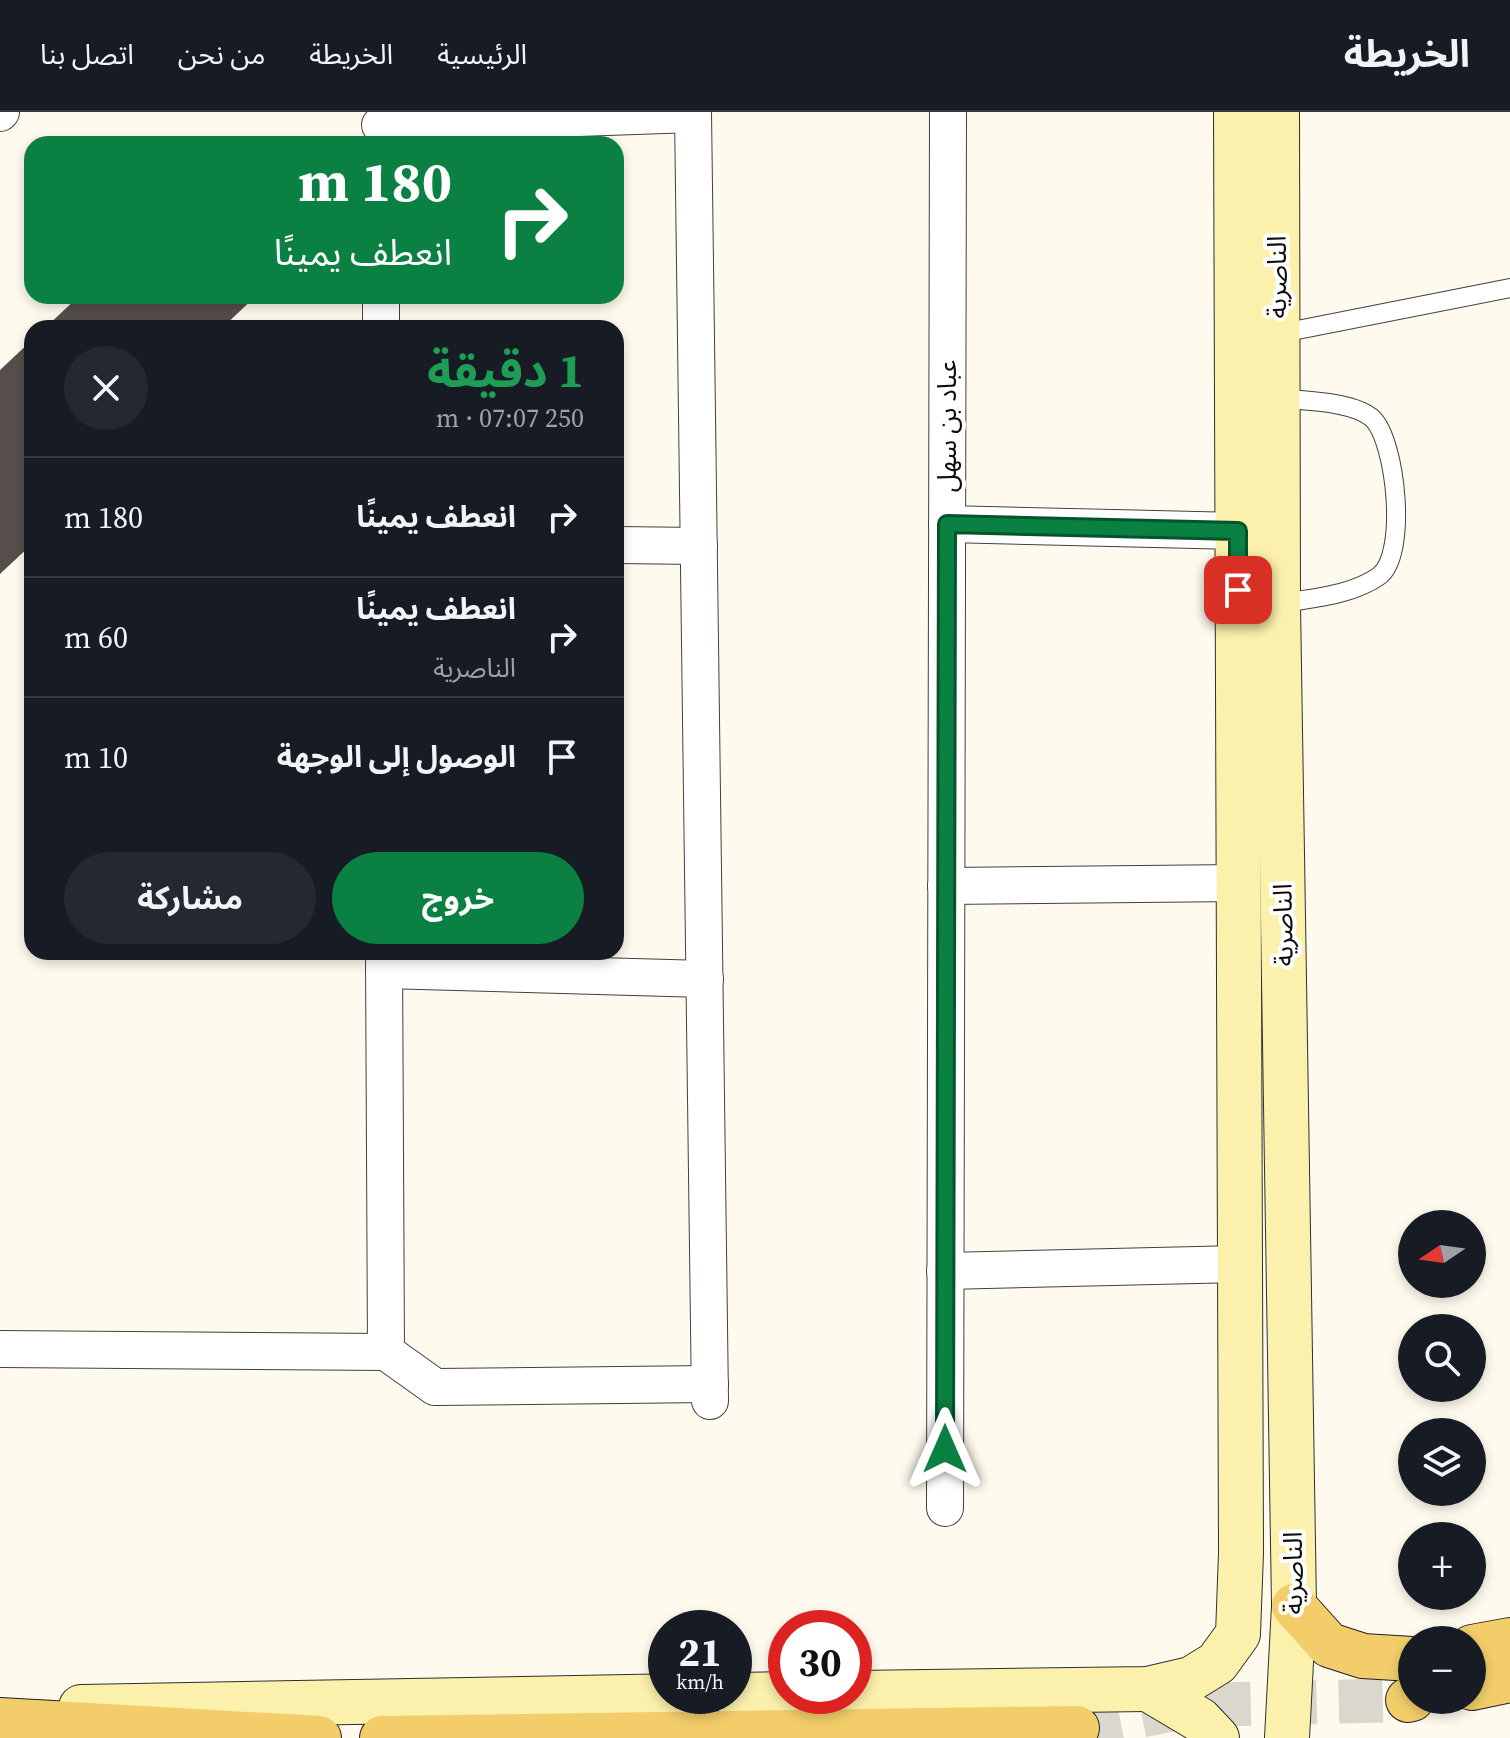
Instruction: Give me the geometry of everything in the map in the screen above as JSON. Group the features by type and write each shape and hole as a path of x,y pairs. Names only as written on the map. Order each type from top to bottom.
{"main road":[{"path":"1294,1606 1329,1645 1363,1656 1398,1678"},
{"path":"1486,1644 1510,1640"},
{"path":"1486,1685 1510,1680"},
{"path":"0,1720 319,1738"},
{"path":"382,1738 1077,1728"}],"street":[{"name":"عباد بن سهل","path":"945,1508 948,112"},
{"name":"الناصرية","path":"1148,1689 1191,1679 1217,1663 1238,1634 1241,1553 1236,112"},
{"name":"الناصرية","path":"1277,112 1278,604 1294,1606 1287,1738"},
{"path":"0,1349 386,1352 435,1387 710,1393 693,113 380,127"},
{"path":"947,524 1238,531"},
{"path":"624,545 699,546"},
{"path":"946,886 1239,883"},
{"path":"386,1352 384,961 705,979"},
{"path":"945,1271 1240,1264"},
{"path":"872,1693 1148,1689 1200,1720 1217,1738"},
{"path":"0,1709 648,1697"}],"lane":[{"path":"1277,334 1510,288"},
{"path":"1277,398 1349,407 1372,419 1387,442 1397,520 1394,553 1381,575 1356,588 1278,604"}],"building":[{"path":"70,304 248,304 230,320 54,320"},
{"path":"24,348 24,552 0,574 0,370"}],"tunnel":[{"path":"1077,1728 1195,1705 1398,1700"}],"route":[{"path":"945,1449 947,524 1238,531 1238,590"}]}
